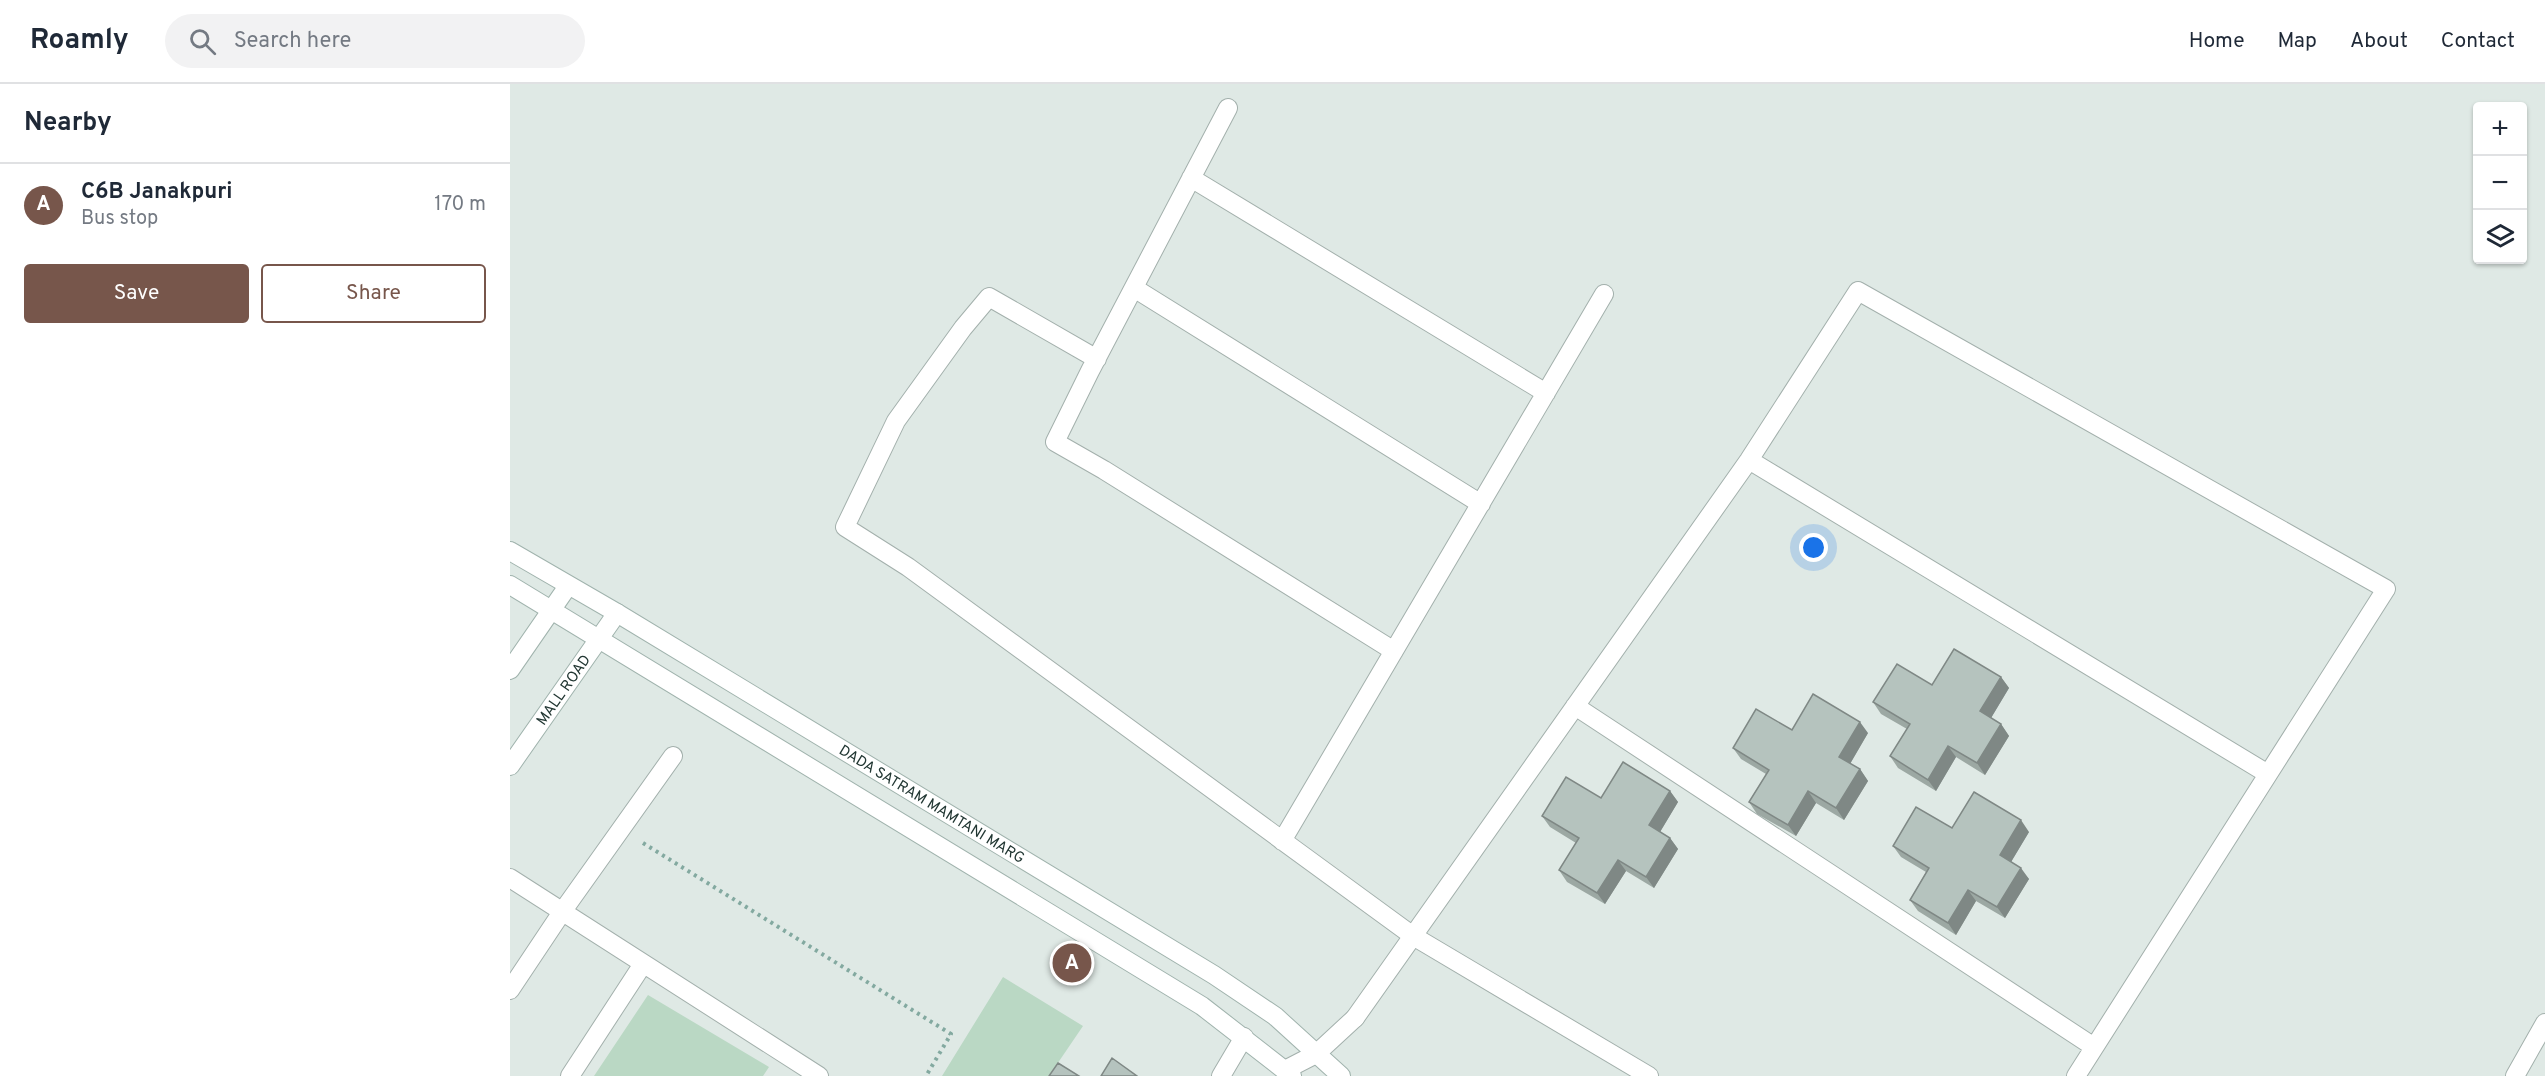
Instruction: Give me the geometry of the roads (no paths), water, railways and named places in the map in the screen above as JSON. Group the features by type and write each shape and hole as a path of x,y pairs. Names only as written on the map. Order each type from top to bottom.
{"street":[{"path":"1228,108 1055,442 1104,470 1394,651"},
{"path":"1191,178 1546,393"},
{"path":"1134,288 1481,504"},
{"path":"510,585 1202,1006 1288,1073 1316,1054 1355,1018 1749,460 1858,291 2386,589 2076,1076"},
{"path":"1282,841 1604,294"},
{"path":"1097,359 989,297 963,328 896,421 845,527 908,567 1413,936 1649,1076"},
{"path":"1749,460 2268,774"},
{"name":"DADA SATRAM MAMTANI MARG","path":"510,551 617,613 1214,975 1275,1016 1341,1076"},
{"path":"510,670 568,586"},
{"name":"MALL ROAD","path":"510,766 617,613"},
{"path":"1575,706 2094,1047"},
{"path":"510,990 562,912 673,756"},
{"path":"510,879 643,964 791,1068 819,1076"},
{"path":"570,1076 643,964"},
{"path":"2515,1076 2545,1023"},
{"path":"1221,1076 1244,1038"}],"place":[{"name":"C6B Janakpuri","path":"1072,963"}]}
